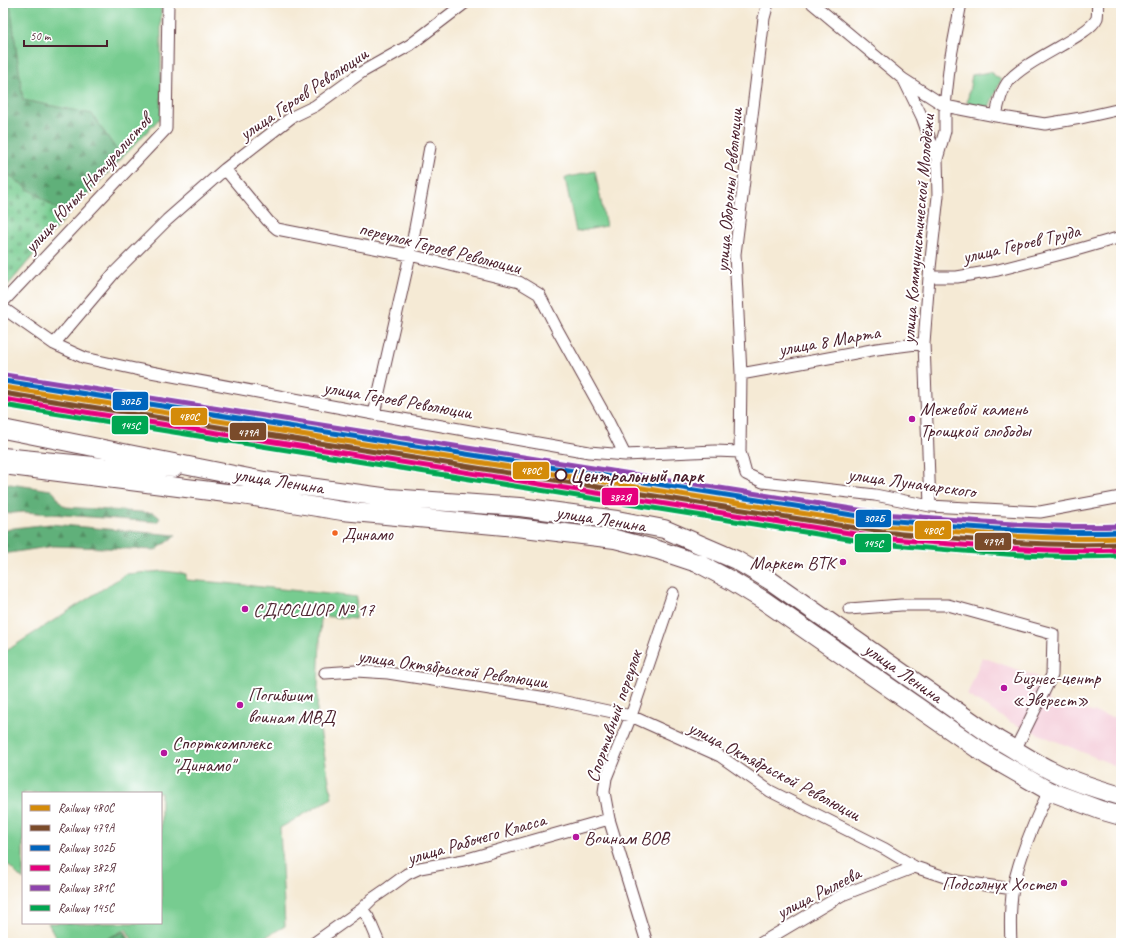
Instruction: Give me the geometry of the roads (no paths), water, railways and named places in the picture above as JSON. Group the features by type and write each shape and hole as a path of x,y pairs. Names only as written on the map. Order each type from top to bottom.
{"main road":[{"path":"3,429 208,470"},
{"name":"улица Ленина","path":"3,456 104,466 208,470 263,489 342,511 516,527 615,539 658,550 700,564 764,600 988,756 1049,791 1100,810 1121,816"},
{"name":"улица Ленина","path":"3,465 263,489 520,507 617,520 664,530 736,560 771,581 998,740 1051,771 1090,787 1121,796"}],"street":[{"name":"улица Юных Натуралистов","path":"3,302 166,129 168,3"},
{"name":"улица Героев Революции","path":"54,344 115,272 167,220 225,169 292,117 315,106 362,72 410,44 465,3"},
{"name":"улица Обороны Революции","path":"740,452 741,374 736,254 763,26 768,3"},
{"path":"812,3 903,79 945,106 1045,124 1121,109"},
{"name":"улица Коммунистической Молодёжи","path":"930,506 924,344 929,277 938,196 937,159 945,131 945,106 950,61 961,3"},
{"path":"996,116 1007,82 1027,64 1088,29 1097,19 1098,3"},
{"path":"903,79 922,117 937,159"},
{"path":"374,414 410,255 430,147"},
{"name":"переулок Героев Революции","path":"225,169 276,229 410,255 519,282 539,294 608,419 625,455"},
{"name":"улица Героев Труда","path":"929,277 957,277 998,270 1121,237"},
{"name":"улица Героев Революции","path":"3,308 54,344 85,358 135,369 374,414 589,452 625,455 714,451 740,452"},
{"name":"улица 8 Марта","path":"741,374 877,349 924,344"},
{"name":"улица Луначарского","path":"740,452 746,474 763,482 875,495 930,506 1040,512 1121,497"},
{"name":"Спортивный переулок","path":"648,943 609,819 604,792 606,778 631,716 673,593"},
{"path":"848,609 901,605 948,605 1053,634 1052,675 1015,750"},
{"name":"улица Октябрьской Революции","path":"325,673 356,670 388,674 547,698 631,716 720,756 770,791 885,849 915,867 957,881 1013,889"},
{"path":"1011,943 1010,923 1013,889 1022,854 1035,820 1049,791"},
{"name":"улица Рабочего Класса","path":"314,943 362,909 372,899 407,874 420,868 464,860 609,819"},
{"name":"улица Рылеева","path":"761,943 842,895 915,867"},
{"path":"362,909 368,917 379,943"}],"rail line":[{"name":"381С","path":"5,375 884,514 1032,525 1091,527 1121,526"},
{"name":"302Б","path":"4,381 884,520 1032,531 1091,533 1121,532"},
{"name":"480С","path":"3,387 883,526 1032,537 1091,539 1121,538"},
{"name":"479А","path":"3,393 882,532 971,540 1091,545 1121,544"},
{"name":"382Я","path":"3,399 881,538 971,546 1091,551 1121,550"},
{"name":"145С","path":"3,405 880,544 970,552 1091,557 1121,556"}],"place":[{"name":"Межевой камень Троицкой слободы","path":"912,419"},
{"name":"Центральный парк","path":"561,475"},
{"name":"Динамо","path":"335,533"},
{"name":"Маркет ВТК","path":"843,562"},
{"name":"СДЮСШОР № 17","path":"245,609"},
{"name":"Бизнес-центр «Эверест»","path":"1004,688"},
{"name":"Погибшим воинам МВД","path":"240,705"},
{"name":"Спорткомплекс \"Динамо\"","path":"164,753"},
{"name":"Воинам ВОВ","path":"576,837"},
{"name":"Подсолнух Хостел","path":"1064,883"}]}
